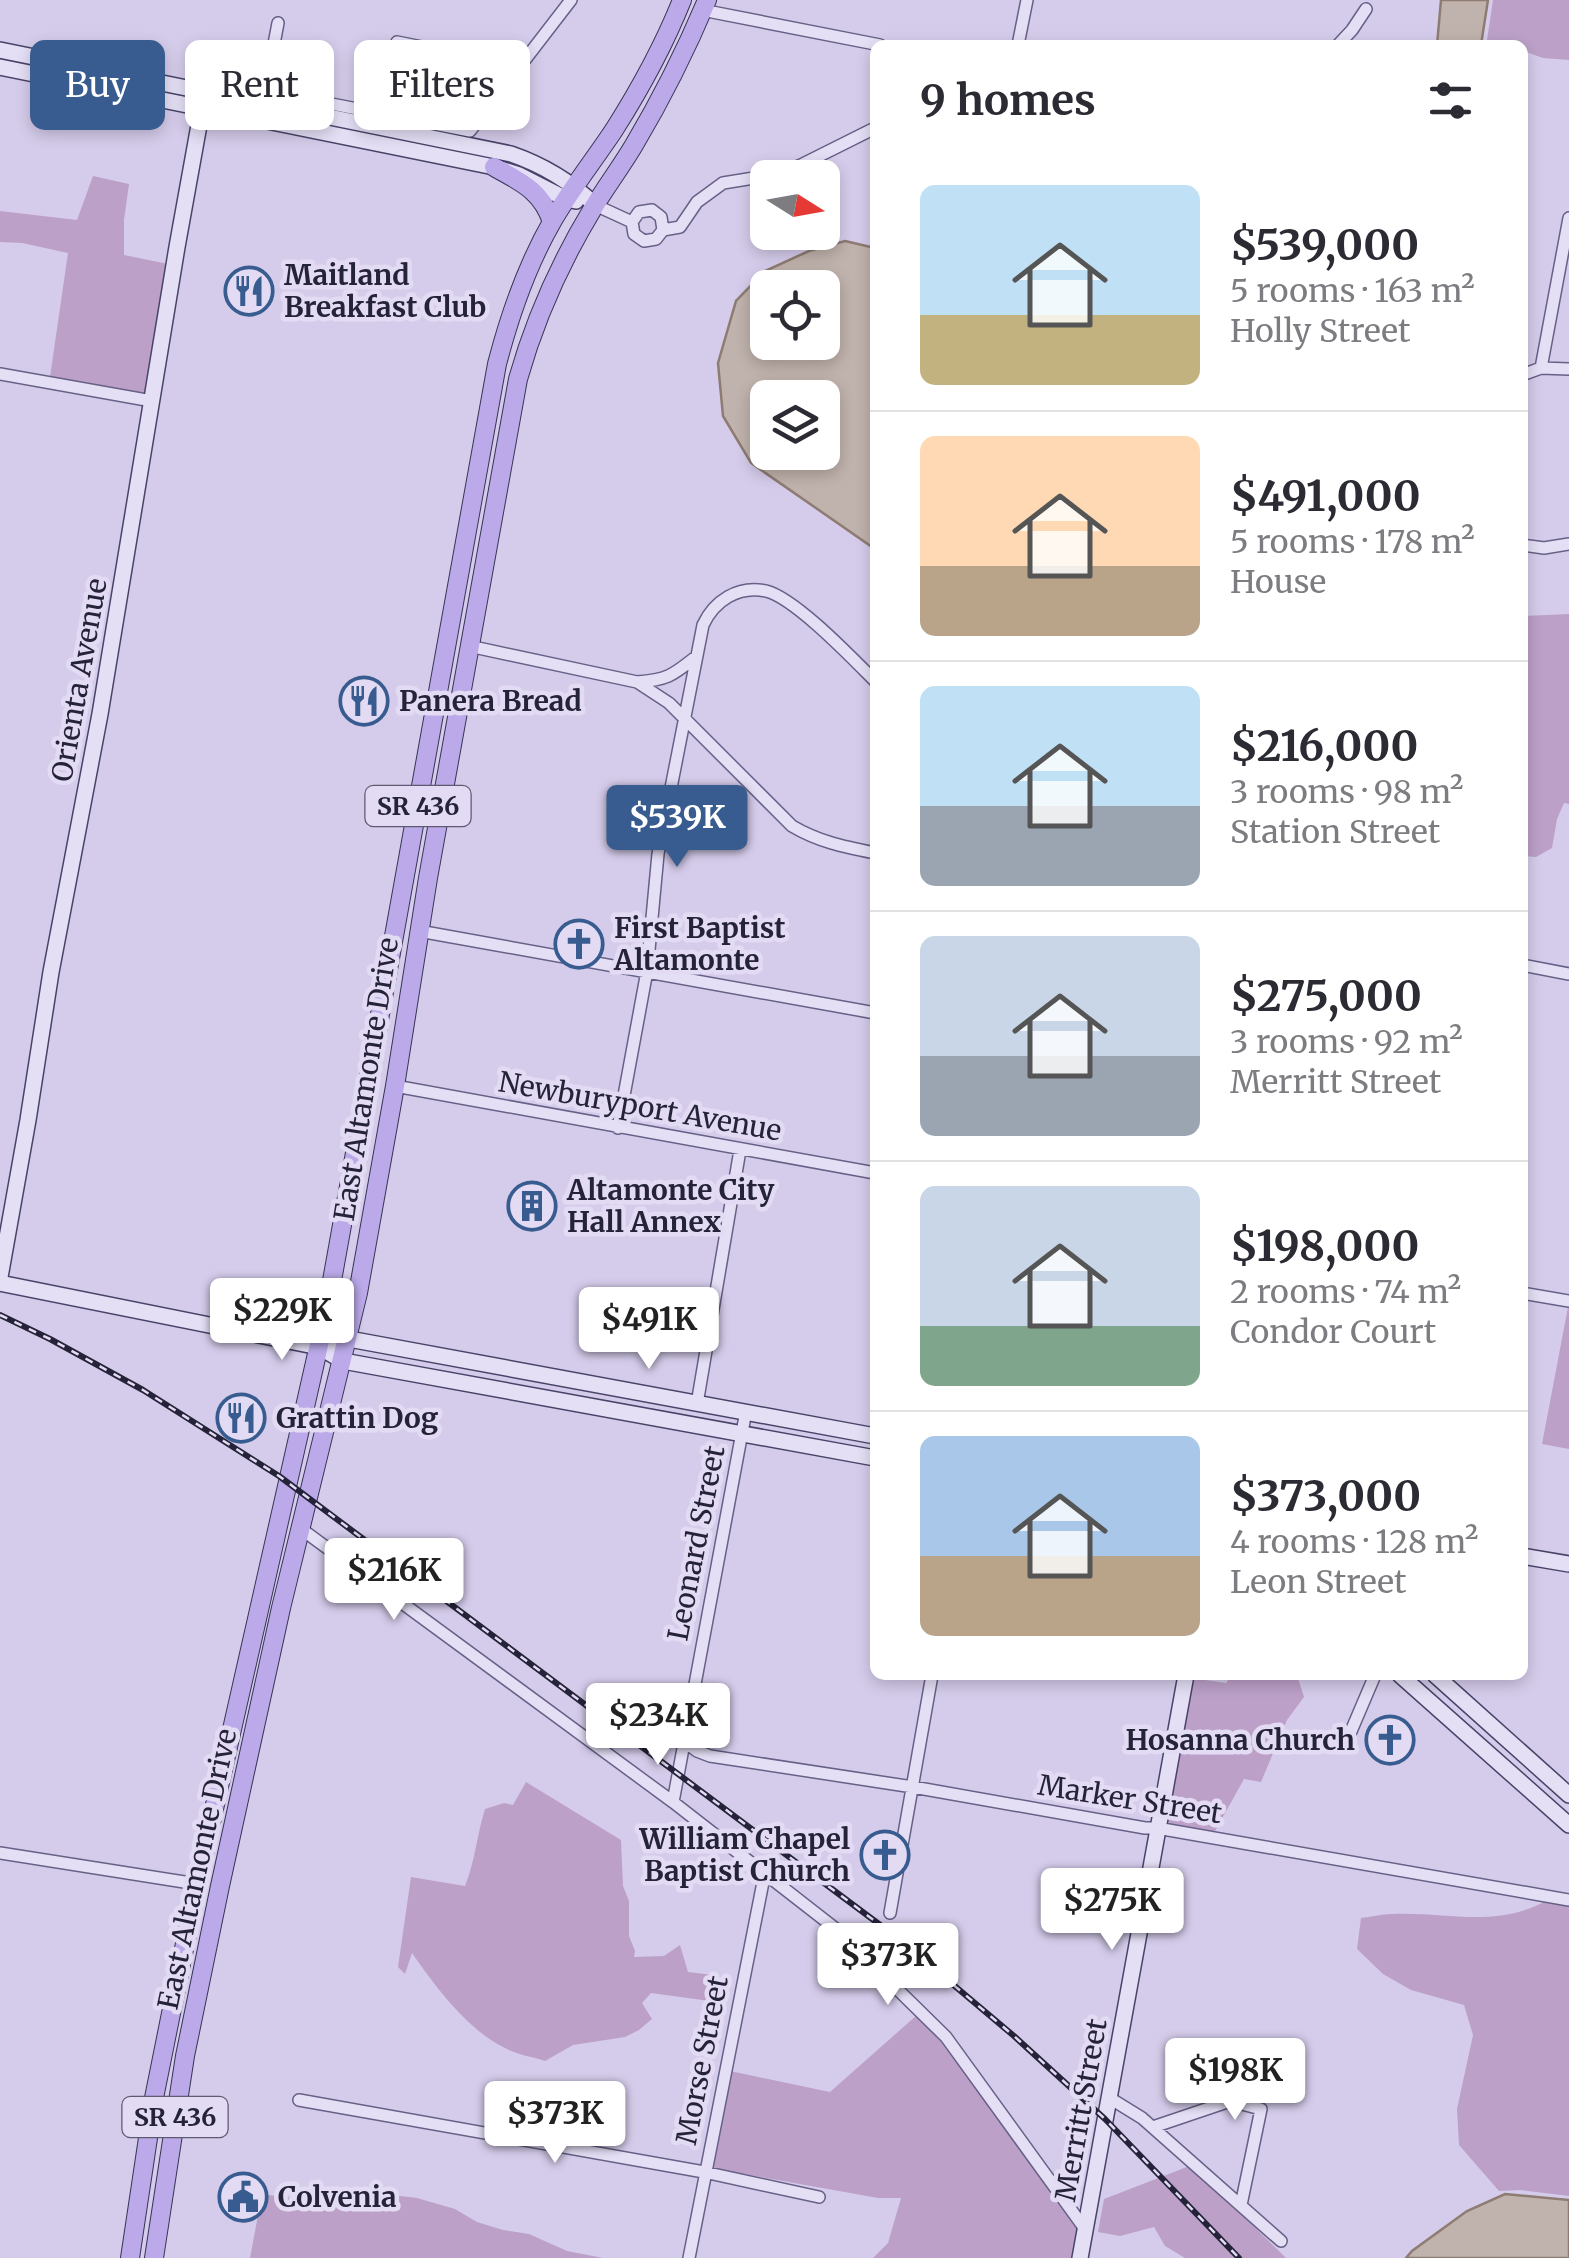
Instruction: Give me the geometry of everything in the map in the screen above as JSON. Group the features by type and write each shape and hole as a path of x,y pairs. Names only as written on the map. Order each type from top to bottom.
{"main road":[{"path":"682,0 690,40"},
{"name":"SR 436","path":"552,222 641,84 682,0"},
{"name":"East Altamonte Drive","path":"154,2258 185,2056 220,1886 300,1528 348,1339 396,1086 419,930 514,397 528,346 560,268 645,126 690,40 703,3"},
{"path":"0,50 185,88"},
{"path":"0,67 185,105"},
{"path":"334,119 530,160 595,205"},
{"path":"334,124 390,131 571,192"},
{"name":"Orienta Avenue","path":"0,1280 198,130"},
{"path":"494,167 522,182 536,195 552,222"},
{"name":"East Altamonte Drive","path":"130,2258 151,2117 197,1884 319,1346 492,389 506,329 552,222"},
{"path":"479,462 491,469 498,486"},
{"path":"452,616 458,633 469,646"},
{"path":"447,639 460,656 464,672"},
{"path":"410,845 422,860 428,878"},
{"path":"372,1056 380,1073 396,1086"},
{"path":"0,1280 319,1346 343,1361 870,1457"},
{"path":"319,1346 348,1339 870,1435"},
{"path":"1528,1557 1569,1564"},
{"path":"256,1621 272,1654"},
{"path":"245,1670 260,1706"},
{"name":"Merritt Street","path":"1080,2258 1185,1680"},
{"path":"1406,1680 1569,1826"},
{"path":"1441,1680 1569,1795"},
{"path":"220,1886 215,1860 228,1801 222,1782"},
{"path":"197,1884 206,1905 199,1958 204,1969"}],"street":[{"path":"278,23 265,91 390,131 470,132 571,0"},
{"path":"1019,40 1026,0"},
{"path":"703,3 870,43"},
{"path":"1343,40 1366,9"},
{"path":"397,42 422,47 407,109 390,131 386,104 397,42"},
{"path":"663,230 680,228 698,202 722,183 799,166 870,130"},
{"path":"595,205 632,222"},
{"path":"652,210 662,218 663,230 656,240 644,241 634,234 632,222 640,212 652,210"},
{"path":"1541,368 1569,218"},
{"path":"1528,373 1541,368 1569,369"},
{"path":"0,374 152,401"},
{"path":"1528,547 1569,544"},
{"path":"618,1128 647,971 658,854 706,618 721,600 734,594 766,591 782,598 828,635 870,676"},
{"path":"469,646 637,682 662,680 697,656"},
{"path":"637,682 670,703 792,826 829,844 870,852"},
{"path":"419,930 870,1012"},
{"path":"1528,967 1569,974"},
{"name":"Newburyport Avenue","path":"396,1086 870,1173"},
{"path":"697,1404 740,1150"},
{"path":"1528,1294 1569,1302"},
{"name":"Leonard Street","path":"673,1802 746,1411"},
{"path":"300,1528 673,1802 836,1929 938,2028 1085,2229"},
{"path":"890,1913 931,1680"},
{"path":"1350,1736 1373,1680"},
{"name":"Marker Street","path":"685,1742 710,1756 1569,1900"},
{"path":"0,1853 197,1884"},
{"name":"Morse Street","path":"689,2258 765,1872"},
{"path":"164,2052 185,2056"},
{"path":"1108,2097 1153,2127 1281,2241"},
{"path":"299,2100 704,2172 819,2197"},
{"path":"1153,2127 1230,2101 1260,2109 1240,2205"}],"shaded area":[{"path":"1441,0 1488,0 1482,40 1437,40"},
{"path":"1493,0 1569,0 1569,60 1528,53 1528,40 1487,40"},
{"path":"93,176 129,184 124,255 168,264 147,395 50,377 68,253 0,242 0,211 77,220"},
{"path":"845,241 870,247 870,546 761,470 840,470 840,380 750,380 750,461 723,416 718,363 736,301 750,287 750,360 840,360 840,270 767,270 813,250 840,250 840,242"},
{"path":"1569,614 1569,804 1564,803 1557,819 1552,848 1536,857 1528,856 1528,616"},
{"path":"1569,1307 1569,1449 1542,1444"},
{"path":"1191,1680 1226,1683 1299,1680 1304,1697 1287,1720 1261,1782 1244,1779 1214,1833 1181,1828 1165,1819"},
{"path":"526,1782 621,1840 623,1886 629,1901 629,1936 634,1957 664,1956 680,1945 688,1972 713,1975 724,1988 722,1999 717,2002 651,1993 642,2003 652,2019 639,2030 625,2037 573,2045 545,2061 511,2051 479,2031 442,1993 412,1953 405,1974 398,1967 411,1877 465,1886 485,1809 504,1803 513,1805"},
{"path":"1546,1901 1569,1905 1569,2196 1499,2191 1459,2145 1457,2109 1473,2035 1464,2005 1411,1990 1383,1974 1357,1949 1361,1918 1388,1914 1488,1917"},
{"path":"917,2015 941,2040 1078,2228 1072,2258 873,2258 888,2243 901,2198 878,2198 711,2168 730,2071 830,2092"},
{"path":"1192,2165 1286,2258 1185,2258 1165,2246 1154,2227 1120,2236 1098,2232 1104,2199"},
{"path":"367,2192 417,2198 455,2209 477,2222 529,2234 567,2251 603,2258 250,2258 262,2194 340,2205"},
{"path":"1505,2194 1569,2200 1569,2258 1406,2258 1467,2211"}],"railway":[{"path":"0,1315 143,1390 279,1476 899,1939 1105,2119 1239,2258"}],"place":[{"name":"Maitland Breakfast Club","path":"249,291"},
{"name":"Panera Bread","path":"364,701"},
{"name":"First Baptist Altamonte","path":"579,944"},
{"name":"Altamonte City Hall Annex","path":"532,1206"},
{"name":"Grattin Dog","path":"241,1418"},
{"name":"Hosanna Church","path":"1390,1740"},
{"name":"William Chapel Baptist Church","path":"885,1855"},
{"name":"Colvenia","path":"243,2197"}]}
